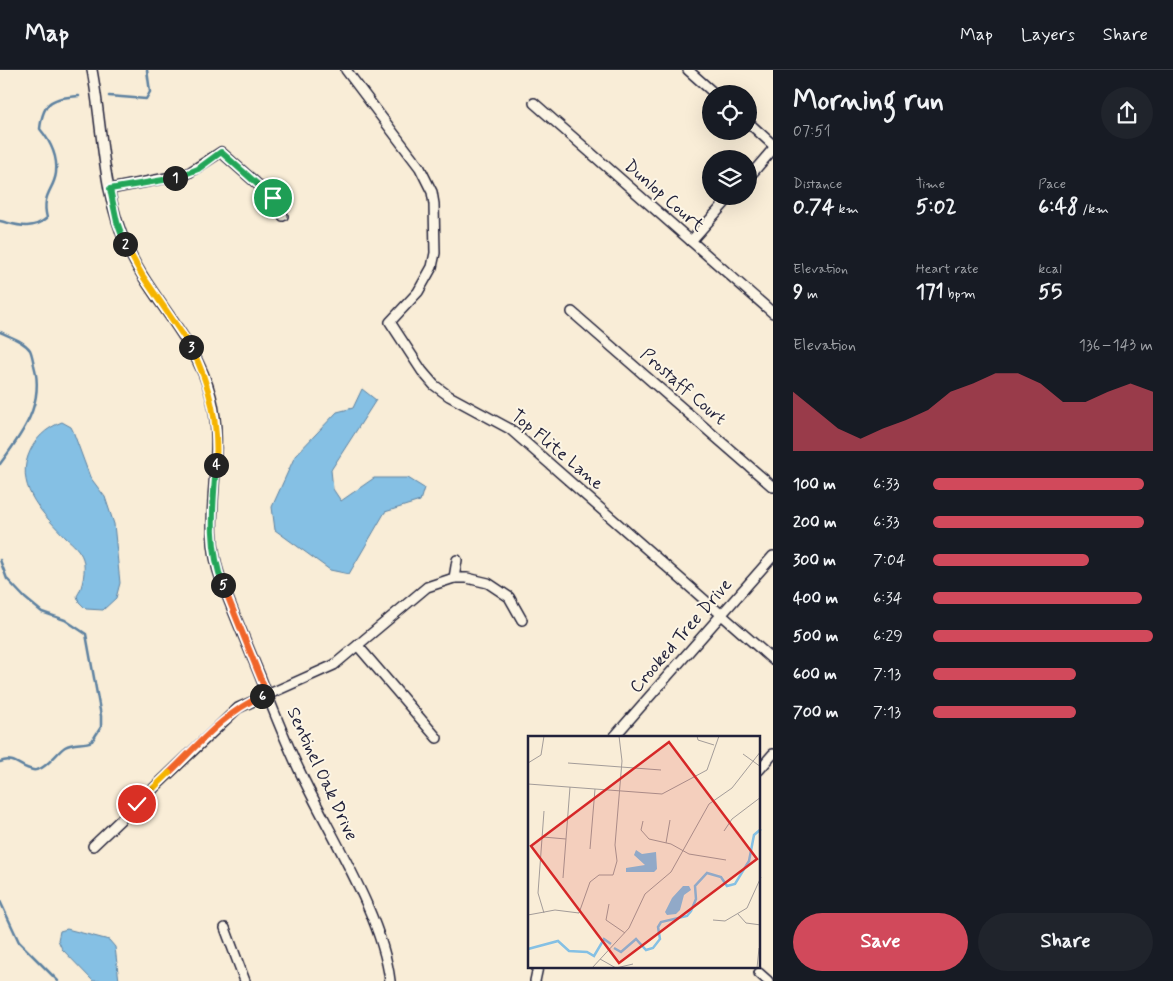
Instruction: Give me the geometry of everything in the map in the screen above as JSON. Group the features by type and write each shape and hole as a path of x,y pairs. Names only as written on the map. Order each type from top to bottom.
{"street":[{"name":"Sentinel Oak Drive","path":"92,70 110,189 117,222 128,249 142,275 190,345 206,380 216,431 212,520 214,554 221,578 304,782 374,924 386,953 390,981"},
{"name":"Top Flite Lane","path":"346,70 420,168 432,192 435,253 432,266 418,292 390,322 419,366 430,381 449,396 510,429 773,660"},
{"path":"688,70 705,85"},
{"name":"Dunlop Court","path":"534,103 773,313"},
{"path":"757,130 773,145"},
{"path":"757,168 773,149"},
{"path":"110,189 187,174 221,152 273,198 280,206 283,216"},
{"path":"691,241 723,205"},
{"name":"Prostaff Court","path":"572,312 773,487"},
{"name":"Crooked Tree Drive","path":"615,736 773,556"},
{"path":"454,578 456,560"},
{"path":"93,846 224,719 238,708 324,671 358,646 415,595 439,582 454,578 475,579 499,589 516,605 522,620"},
{"path":"358,646 437,738"},
{"path":"760,769 773,754"},
{"path":"225,928 245,981"},
{"path":"535,981 538,968"},
{"path":"759,973 768,981"}],"water":[{"path":"362,389 376,400 331,470 333,489 341,501 374,478 408,478 424,488 420,501 385,512 349,574 330,570 275,530 272,507 295,456 337,412 353,408"},
{"path":"62,422 71,427 90,477 105,497 114,524 120,583 116,598 103,610 86,609 79,602 77,596 84,573 82,556 42,511 29,491 26,480 25,468 28,456 37,439 51,427"},
{"path":"67,929 109,940 115,947 119,981 93,981 62,949 58,940 60,931"}],"waterway":[{"path":"109,96 146,99 150,92 147,70"},
{"path":"0,221 30,226 36,225 47,218 46,203 55,179 56,161 52,149 40,129 41,119 51,102 62,98 79,96"},
{"path":"0,332 20,341 30,350 37,379 34,406 29,418 0,464"},
{"path":"0,560 7,579 25,598 42,612 65,620 86,634 101,716 101,727 92,741 65,747 42,768 37,770 28,769 10,760 0,762"},
{"path":"0,901 19,942 58,981"}],"route":[{"path":"137,804 224,719 248,702 267,694 221,578 214,554 212,520 217,447 215,415 206,380 200,363 190,345 142,275 128,249 117,222 110,189 187,174 198,169 221,152 273,198"}]}
